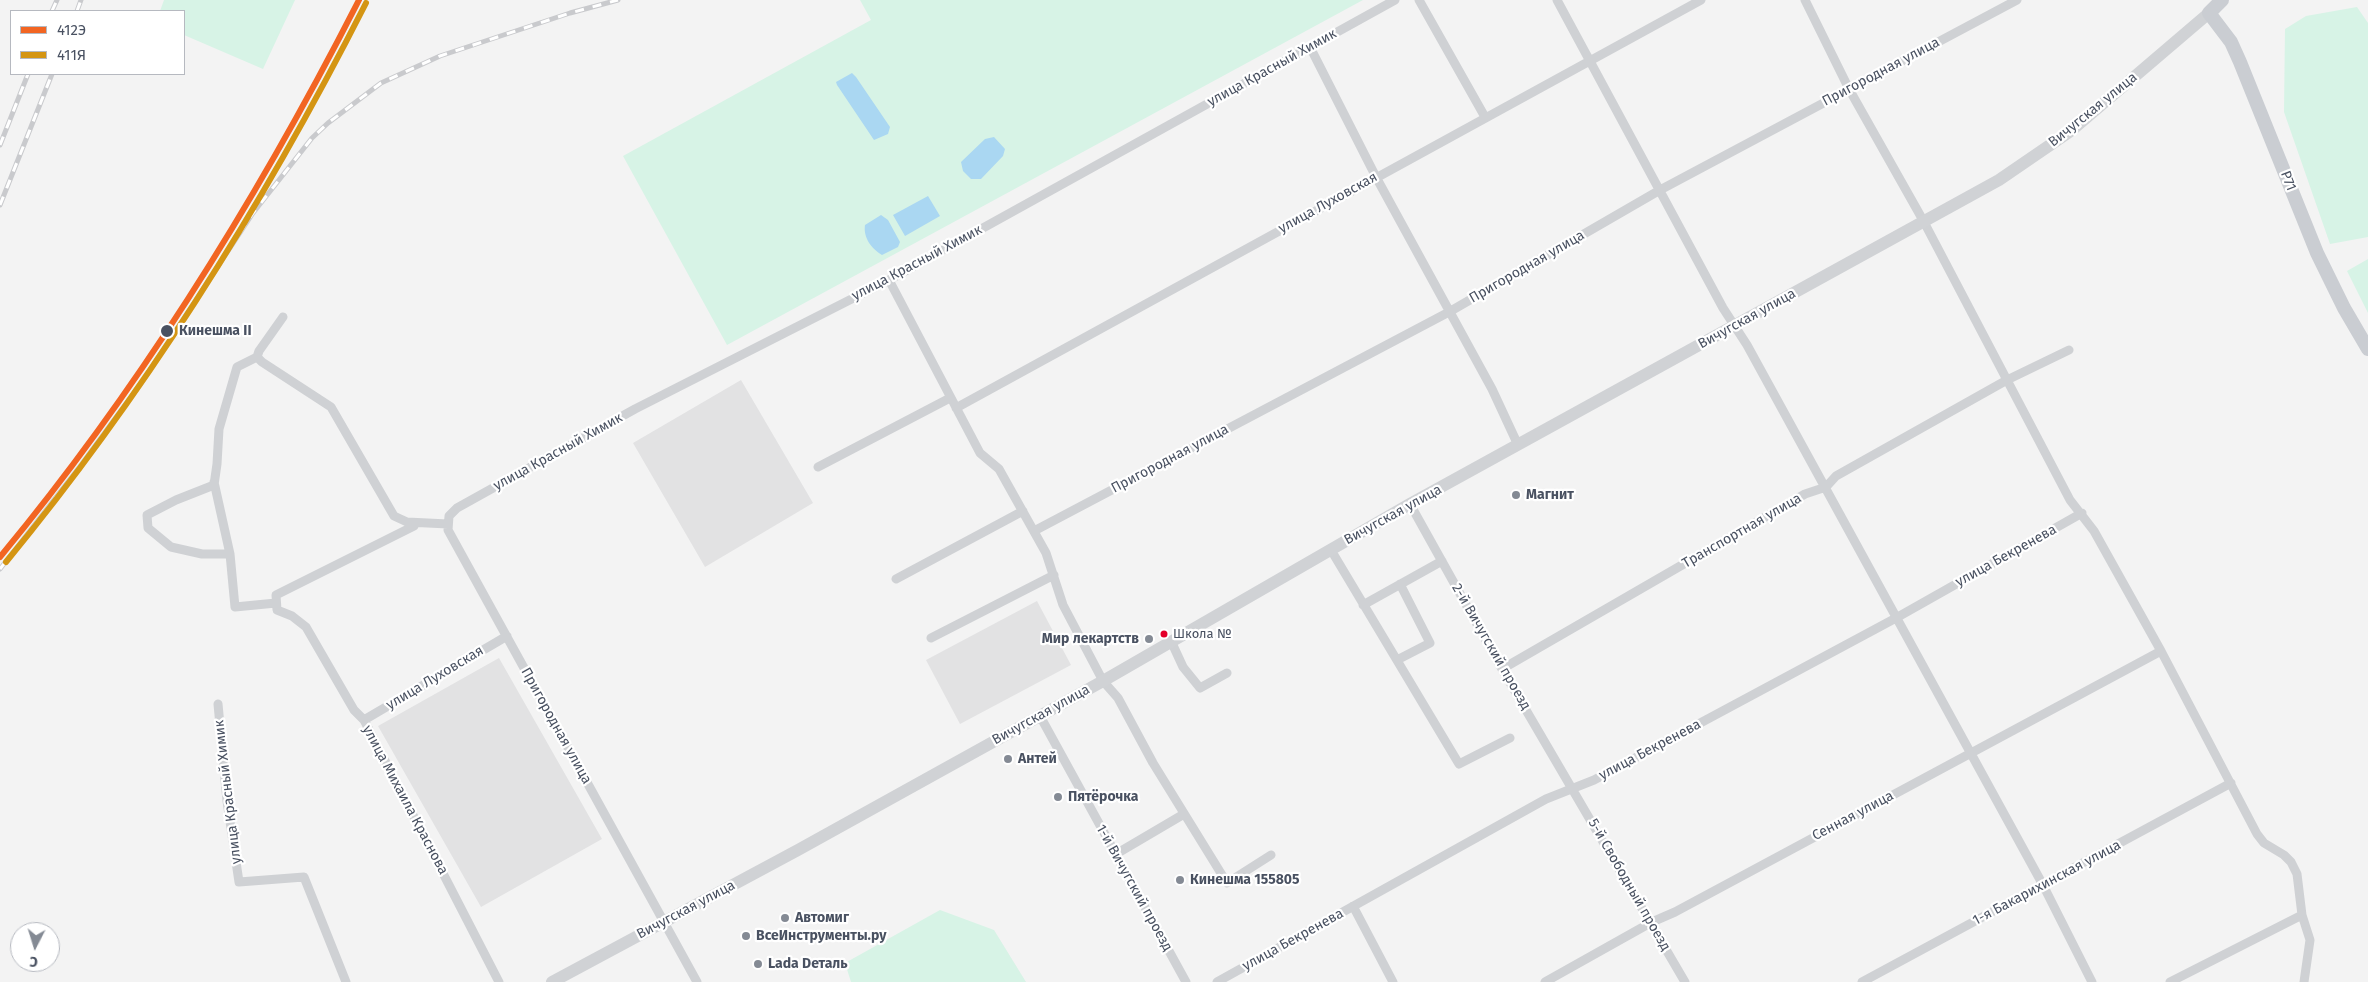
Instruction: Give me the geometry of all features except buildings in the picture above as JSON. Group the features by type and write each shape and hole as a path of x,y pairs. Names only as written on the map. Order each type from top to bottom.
{"main road":[{"path":"2209,13 2222,0"},
{"name":"Вичугская улица","path":"552,982 1040,716 1410,504 1999,180 2072,130 2209,13"},
{"name":"Р71","path":"2209,13 2231,42 2317,253 2344,308 2368,349"}],"street":[{"name":"улица Красный Химик","path":"448,527 449,516 457,508 474,498 635,409 888,280 1395,0"},
{"path":"1419,0 1485,117"},
{"path":"1557,0 1734,327 1747,345 1971,752 2043,885 2092,982"},
{"name":"улица Луховская","path":"956,408 1588,60 1684,4 1701,0"},
{"path":"1805,0 1849,89 1924,222 2070,500 2082,513 2161,651 2257,834 2264,843 2284,855 2291,862 2297,874 2302,915 2310,940 2304,982"},
{"name":"Пригородная улица","path":"1034,531 1449,312 1660,190 2017,0"},
{"path":"1310,47 1376,177 1492,389 1518,445"},
{"path":"888,280 980,453 999,469 1046,553 1063,605 1103,681 1118,698 1153,763 1227,883 1271,855"},
{"path":"230,554 202,554 171,547 148,528 147,515 176,500 214,485 218,464 219,429 237,367 257,357 259,350 283,317"},
{"name":"Транспортная улица","path":"1502,669 1805,494 1826,487 1836,476 2007,380 2069,350"},
{"path":"257,357 331,408 394,516 407,522 448,527"},
{"path":"818,467 950,398"},
{"path":"214,482 230,554 235,606 277,606 276,595 414,526"},
{"name":"2-й Вичугский проезд","path":"1410,504 1502,669 1573,788"},
{"path":"896,579 1023,511"},
{"name":"улица Бекренева","path":"1217,982 1546,799 1594,780 1896,618 2082,513"},
{"name":"Пригородная улица","path":"448,527 697,982"},
{"path":"1331,550 1459,764 1510,738"},
{"path":"1363,605 1442,561"},
{"path":"932,638 1054,575"},
{"path":"1397,660 1430,643 1400,584"},
{"name":"улица Михаила Краснова","path":"277,606 306,627 354,710 364,720 499,982"},
{"name":"улица Луховская","path":"364,720 507,636"},
{"path":"1171,642 1184,667 1200,688 1227,673"},
{"name":"Сенная улица","path":"1545,982 1652,922 1684,907 2161,651"},
{"name":"улица Красный Химик","path":"218,704 227,801 240,882 304,877 346,982"},
{"name":"1-й Вичугский проезд","path":"1040,716 1186,982"},
{"name":"1-я Бакарихинская улица","path":"1862,982 2231,783"},
{"name":"5-й Свободный проезд","path":"1573,788 1685,982"},
{"path":"1116,854 1184,814"},
{"path":"1353,906 1393,982"},
{"path":"2170,982 2302,915"}],"shaded area":[{"path":"741,380 813,503 705,567 633,443"},
{"path":"1037,601 1071,665 960,724 926,660"},
{"path":"499,658 602,839 481,907 378,726"}],"green space":[{"path":"164,0 295,0 263,69 185,35 185,10 160,10"},
{"path":"860,0 1363,0 727,345 623,156 871,20"},
{"path":"2357,7 2368,23 2368,237 2330,244 2284,112 2285,29 2306,16"},
{"path":"2368,259 2368,313 2347,271"},
{"path":"940,910 994,930 1026,982 851,982 845,963"}],"water":[{"path":"852,73 890,127 888,134 874,140 837,85 836,82"},
{"path":"994,137 1005,149 1003,156 981,179 971,179 963,171 961,162 985,139"},
{"path":"928,196 940,216 905,236 893,215"},
{"path":"881,215 888,220 900,242 898,247 882,255 869,243 865,234 865,225"}],"railway":[{"path":"52,10 57,0"},
{"path":"77,10 81,0"},
{"path":"0,569 81,465 144,379 253,213 312,138 328,123 381,83 440,56 570,13 618,0"},
{"path":"0,145 28,75"},
{"path":"0,205 52,75"}],"transit line":[{"name":"412Э","path":"0,557 102,426 195,288 281,146 359,0"},
{"name":"411Я","path":"6,562 58,497 156,362 245,221 328,77 366,3"}],"place":[{"name":"Кинешма II","path":"167,331"},
{"name":"Магнит","path":"1516,495"},
{"name":"Школа №","path":"1164,634"},
{"name":"Мир лекартств","path":"1149,639"},
{"name":"Антей","path":"1008,759"},
{"name":"Пятёрочка","path":"1058,797"},
{"name":"Кинешма 155805","path":"1180,880"},
{"name":"Автомиг","path":"785,918"},
{"name":"ВсеИнструменты.ру","path":"746,936"},
{"name":"Lada Dеталь","path":"758,964"}]}
